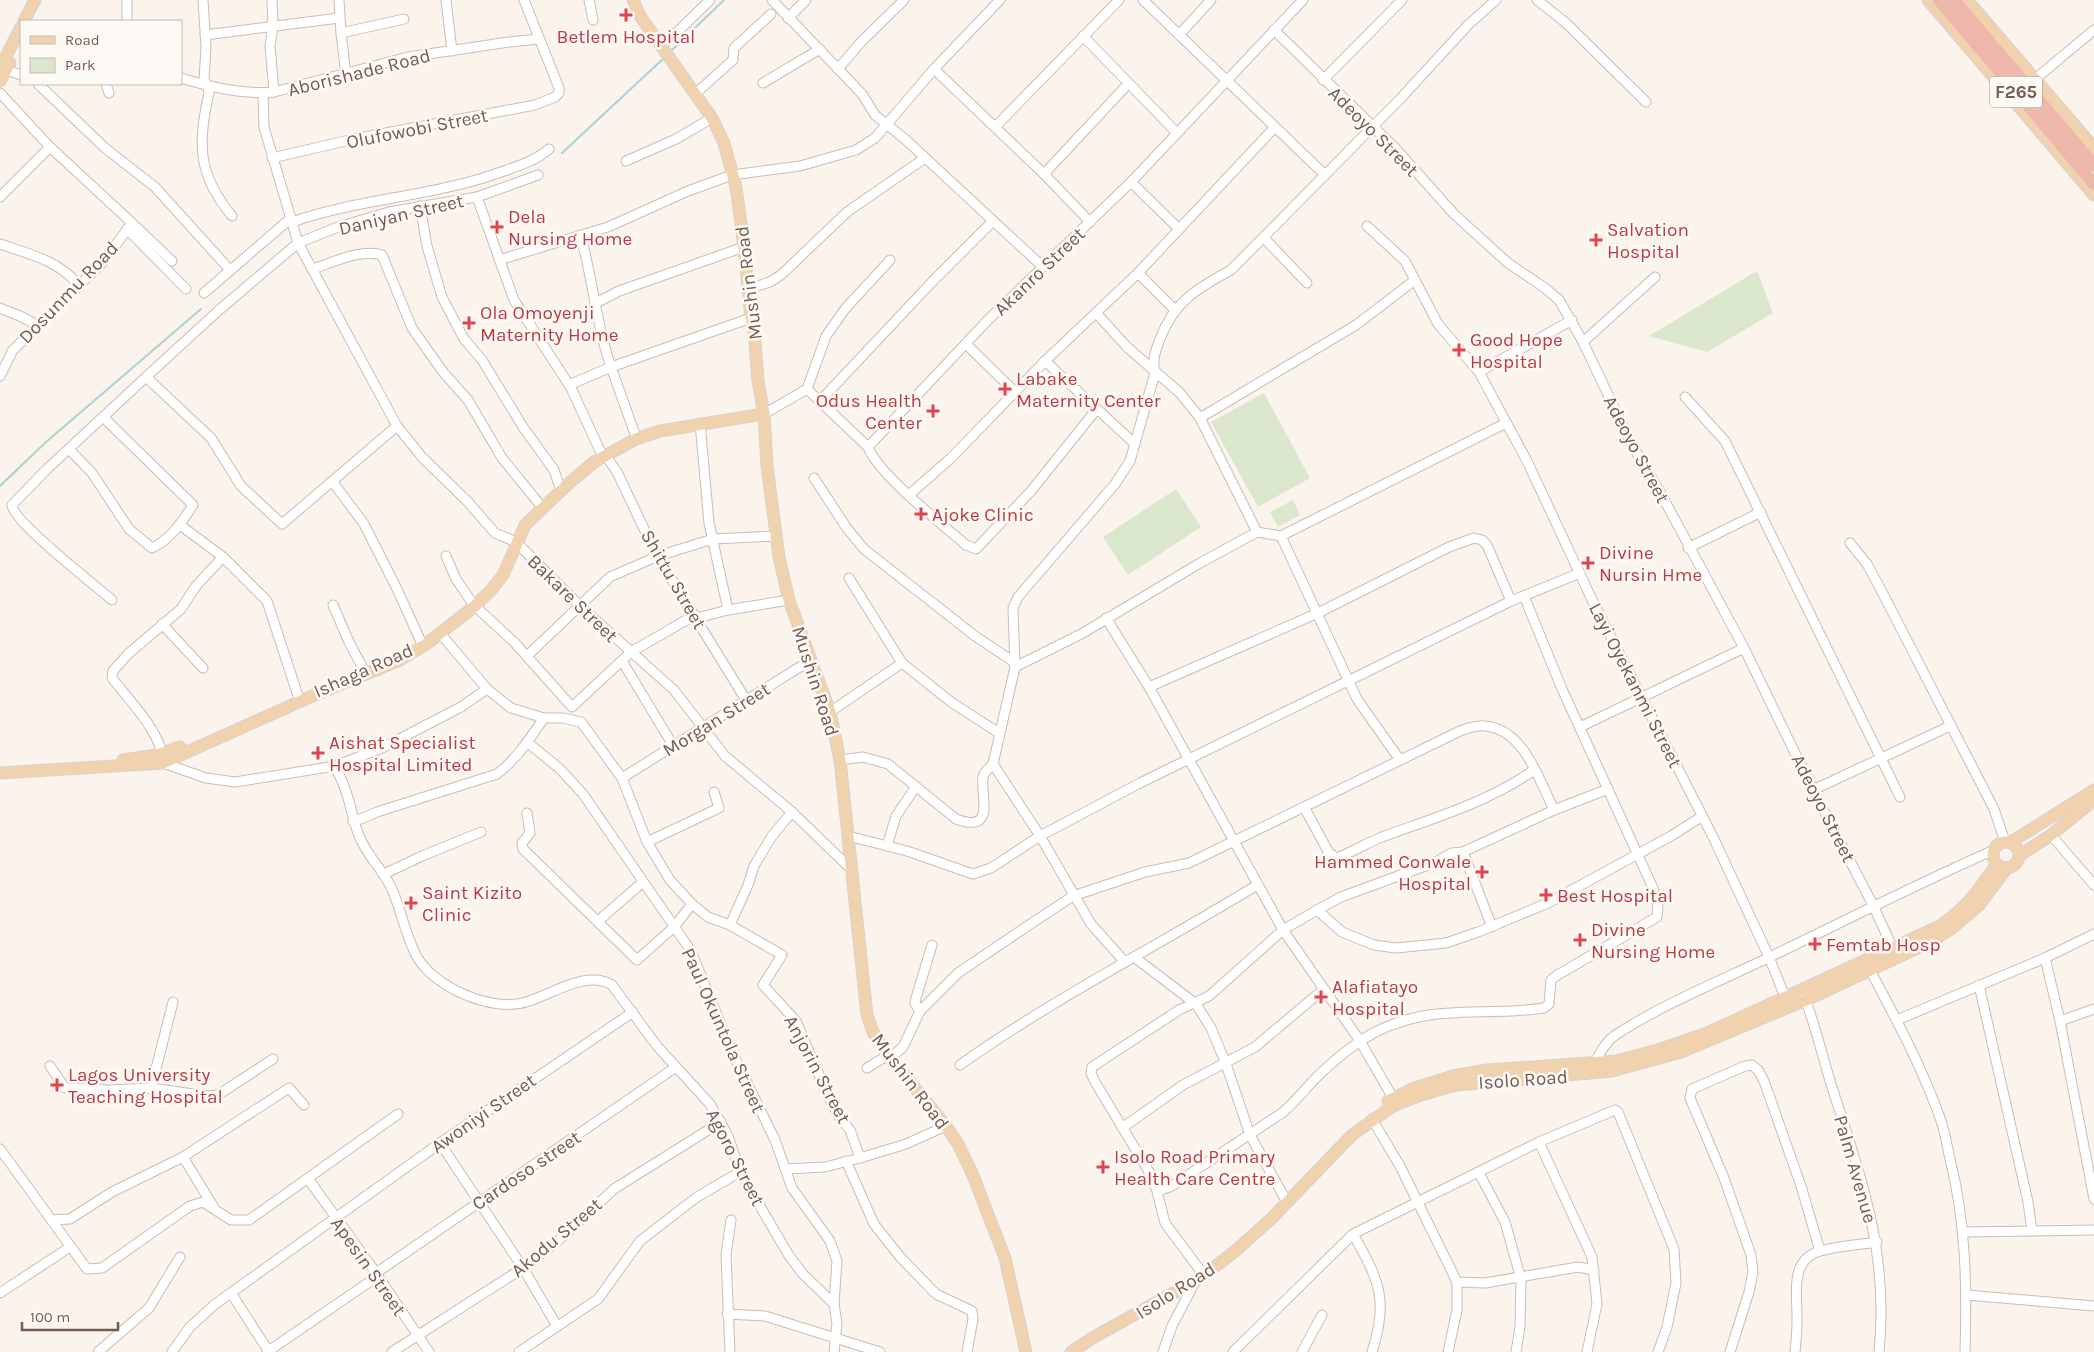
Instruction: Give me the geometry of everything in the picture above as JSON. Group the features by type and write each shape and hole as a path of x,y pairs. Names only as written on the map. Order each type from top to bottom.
{"highway":[{"name":"F265","path":"1939,0 2094,184"},
{"name":"F265","path":"1954,0 2094,165"}],"main road":[{"path":"25,20 35,0"},
{"path":"32,20 42,0"},
{"name":"Mushin Road","path":"633,0 640,16 666,44 674,63 712,118 724,143 732,175 744,247 750,318 754,329 760,415 776,536 789,600 830,712 840,760 850,869 867,1015 873,1032 889,1057 946,1126 958,1144 972,1173 1004,1258 1026,1352"},
{"path":"1928,0 2094,195"},
{"path":"1967,0 2094,148"},
{"path":"0,81 3,64 20,29"},
{"path":"3,64 20,43"},
{"name":"Ishaga Road","path":"0,773 163,758 398,661 415,652 440,633 499,581 520,527 581,469 636,437 662,427 724,415 754,412 760,415"},
{"name":"Ishaga Road","path":"514,542 530,520 580,473 604,455 645,436 700,423 760,415"},
{"name":"Ishaga Road","path":"0,768 163,758 364,670 388,662 422,644 474,605"},
{"path":"2094,790 2008,842 1998,844 1994,850 1994,858 2002,866 2014,865 2020,855 2051,835 2094,800"},
{"path":"2008,842 2017,847 2020,855"},
{"name":"Isolo Road","path":"1804,996 1955,916 2002,866"},
{"name":"Isolo Road","path":"1065,1352 1085,1336 1198,1275 1352,1136 1372,1119 1393,1106 1436,1090 1496,1075 1617,1061 1661,1050 1870,970 1928,943 1951,929 1979,905 2002,866"},
{"name":"Isolo Road","path":"1071,1352 1094,1336 1198,1275 1252,1236 1346,1132 1393,1098 1452,1076 1579,1075 1639,1065 1681,1052 1787,1002"}],"street":[{"path":"127,0 127,20"},
{"path":"203,0 205,35 204,80 208,87 201,132 202,162 216,196 232,216"},
{"path":"272,0 273,26 270,46 274,92"},
{"path":"339,0 346,74"},
{"path":"446,0 452,51"},
{"path":"524,0 539,39"},
{"path":"589,0 593,20"},
{"path":"666,44 710,0"},
{"path":"772,0 862,94 875,115 888,124 1043,267"},
{"path":"788,18 806,0"},
{"path":"838,69 861,42 904,0"},
{"path":"499,260 581,237 642,213 688,191 732,175 800,166 849,152 875,138 934,69 1000,0"},
{"path":"995,127 1119,0"},
{"path":"1143,0 1325,175"},
{"path":"1180,35 1211,0"},
{"name":"Akanro Street","path":"868,447 966,344 1131,182 1176,132 1303,0"},
{"path":"1323,80 1402,0"},
{"path":"840,760 863,757 876,759 897,770 956,820 968,824 975,822 984,812 983,778 992,764 1014,664 1013,608 1018,597 1116,484 1130,461 1155,373 1152,360 1174,309 1204,285 1231,270 1325,175 1468,25 1496,0"},
{"path":"1537,0 1566,23 1646,102"},
{"path":"695,94 733,60 734,48 771,14"},
{"path":"205,35 340,18"},
{"path":"341,33 404,19"},
{"name":"Adeoyo Street","path":"1274,30 1323,80 1395,148 1454,214 1508,263 1546,288 1559,300 1584,342 1631,443 1660,492 1688,548 1744,648 1813,790 1874,906 1893,949"},
{"path":"2034,80 2094,30"},
{"path":"1083,36 1176,132"},
{"name":"Aborishade Road","path":"182,78 208,87 263,93 274,92 408,58 539,39"},
{"name":"Olufowobi Street","path":"272,158 354,139 534,105 555,97 559,93 559,88 539,39"},
{"path":"763,82 820,49"},
{"path":"3,64 20,74"},
{"path":"934,69 1044,174 1090,222"},
{"path":"1044,174 1128,84"},
{"path":"39,85 105,148 154,187 230,270"},
{"path":"0,93 186,289"},
{"name":"Bakare Street","path":"263,93 264,127 298,243 397,426 422,457 468,502 495,533 514,542 580,606 674,690 725,756 792,812 850,869"},
{"path":"626,162 676,139 712,118"},
{"path":"910,494 951,458 1014,391 1138,273 1274,128"},
{"path":"0,197 50,146"},
{"path":"204,293 291,220 330,210 466,184 532,161 549,150"},
{"path":"748,289 770,282 781,275 846,212 925,158"},
{"name":"Daniyan Street","path":"112,600 60,557 12,509 14,502 69,448 218,311 298,243 338,226 420,206 478,197 538,175"},
{"path":"1131,182 1179,229"},
{"name":"Shittu Street","path":"478,197 514,300 569,385 604,455 617,472 658,556 746,700"},
{"path":"420,206 429,253 442,297 464,339 482,360 523,427 554,470 560,488"},
{"path":"820,401 932,282 993,221"},
{"name":"Layi Oyekanmi Street","path":"1367,226 1405,261 1438,324 1479,372 1527,461 1580,573 1701,817 1714,839 1770,957 1787,1002"},
{"path":"128,228 172,261"},
{"name":"Dosunmu Road","path":"1,372 13,350 36,325 102,263 128,228"},
{"path":"581,237 611,367 636,437"},
{"path":"1264,238 1307,283"},
{"path":"0,244 46,260 66,272 78,284"},
{"path":"596,303 620,291 744,247"},
{"path":"312,270 352,257 376,253 382,255 412,328 443,372 468,400 502,458 542,506"},
{"path":"760,415 807,389 826,336 890,260"},
{"path":"1138,273 1174,309"},
{"path":"1584,342 1655,278"},
{"path":"1200,418 1356,324 1414,280"},
{"path":"0,308 9,313 24,316 36,325"},
{"path":"1097,314 1155,373 1180,393 1200,418 1257,532"},
{"path":"569,385 611,367 750,318"},
{"path":"1479,372 1572,320"},
{"path":"966,344 1014,391"},
{"path":"1045,361 1135,444"},
{"path":"146,378 211,438 240,486 282,524 397,426"},
{"path":"807,389 868,447 872,459 966,546 976,549 1031,491 1096,410"},
{"path":"1685,396 1722,436 1900,797"},
{"path":"69,448 92,473 129,529 152,548 166,540 180,526 193,505 103,417"},
{"path":"1014,664 1062,644 1257,532 1281,536 1506,422"},
{"path":"700,423 705,497 728,610"},
{"path":"814,478 846,527 864,549 975,636 1014,664"},
{"path":"332,481 364,524 422,644"},
{"path":"1688,548 1761,512"},
{"path":"180,526 223,557 267,601 300,699"},
{"path":"526,656 610,577 658,556 713,539 776,536"},
{"path":"1281,536 1366,714 1400,760"},
{"path":"1149,687 1318,613 1449,547 1474,538 1482,540 1487,545 1511,602"},
{"path":"1850,543 1867,564 1994,809 2008,842"},
{"path":"446,556 456,580 474,605 526,656 572,707 622,778 647,842 670,880 692,904 708,917 730,925 748,885 754,866 772,836 792,812"},
{"path":"223,557 196,586 181,609 128,654 113,671 112,678 141,715 163,758 206,778 235,782 335,766 382,748 461,707 487,689"},
{"path":"848,836 887,846 974,874 992,868 1040,836 1140,783 1189,761 1511,602 1580,573"},
{"path":"849,578 902,663 951,702 999,733"},
{"path":"1158,1191 1170,1187 1293,1105 1320,1074 1360,1041 1392,1025 1427,1014 1544,1008 1549,1004 1551,980 1657,917 1658,907 1653,888 1580,728 1524,596"},
{"path":"572,707 631,652 696,616 789,600"},
{"path":"333,605 364,670"},
{"path":"1106,618 1149,687 1283,930 1360,1041 1393,1098"},
{"path":"162,624 203,668"},
{"path":"440,633 487,689 511,708 544,718 563,718 581,722"},
{"path":"1580,728 1744,648"},
{"name":"Morgan Street","path":"622,778 811,660"},
{"path":"622,661 674,747"},
{"path":"830,712 902,663"},
{"path":"353,822 377,812 497,774 508,766 528,743 544,718"},
{"path":"866,1068 889,1057 903,1047 920,1011 958,974 1073,896 1145,872 1189,863 1462,730 1484,725 1501,730 1512,736 1534,770 1554,810"},
{"path":"1813,790 1950,726"},
{"name":"Paul Okuntola Street","path":"528,743 559,768 582,794 691,951 732,1052 774,1140 792,1188 803,1207 830,1241 837,1261 834,1304 838,1314 834,1352"},
{"path":"992,764 1040,836 1073,896 1091,924 1124,961"},
{"name":"Agoro Street","path":"335,766 348,798 353,822 366,850 384,874 400,909 415,954 426,969 446,985 478,999 510,1006 524,1003 586,980 601,980 612,985 657,1046 710,1104 721,1122 740,1172 802,1273 834,1304"},
{"path":"1304,808 1329,853 1337,858 1379,838 1469,805 1518,782 1534,770"},
{"path":"887,846 896,816 916,788"},
{"path":"1163,1352 1172,1326 1198,1275 1165,1223 1158,1191 1148,1170 1091,1073 1092,1067 1179,1010 1196,1004 1221,986 1283,930 1341,897 1436,862 1452,853 1463,852 1554,810 1608,789"},
{"path":"647,842 719,808 714,792"},
{"path":"527,813 530,833 522,843 523,849 638,960 674,927 692,904"},
{"path":"1317,910 1342,932 1374,945 1396,948 1446,943 1548,904 1701,817"},
{"path":"384,874 481,832"},
{"path":"2051,835 2094,885"},
{"path":"1594,1064 1615,1034 1711,984 1874,906 1919,882 1994,850"},
{"path":"1463,852 1492,927"},
{"path":"598,921 643,882"},
{"path":"960,1065 1124,961 1191,926 1257,885"},
{"name":"Anjorin Street","path":"730,925 782,955 763,986 796,1021 830,1098 850,1130 860,1158"},
{"path":"1897,1020 2045,958 2094,934"},
{"path":"920,1011 915,1003 932,945"},
{"path":"1134,957 1196,1004 1212,1028 1250,1135 1284,1197"},
{"path":"2045,958 2092,1173 2094,1199"},
{"path":"1870,970 1920,1067 1941,1121 1956,1183 1964,1232 1967,1294 1965,1352"},
{"path":"1979,985 2028,1202 2032,1231"},
{"path":"1122,1128 1183,1085 1226,1064 1254,1047 1324,989"},
{"name":"Palm Avenue","path":"1804,996 1856,1161 1877,1242 1883,1313 1880,1352"},
{"path":"151,1088 173,1002"},
{"path":"2060,1021 2094,1009"},
{"name":"Awoniyi Street","path":"172,1352 190,1327 231,1293 440,1142 633,1012"},
{"path":"50,1066 65,1088 109,1090 151,1088 207,1096 218,1095 274,1059"},
{"path":"1730,1352 1753,1272 1750,1255 1734,1206 1690,1098 1692,1089 1745,1066 1752,1065 1758,1070 1764,1081 1801,1186 1820,1251"},
{"name":"Cardoso street","path":"268,1352 480,1202 676,1067"},
{"path":"51,1220 70,1219 112,1192 183,1158 289,1088 304,1105"},
{"path":"1233,1352 1353,1234 1539,1142 1610,1110 1618,1112 1674,1249 1676,1283 1667,1327 1658,1352"},
{"path":"0,1149 87,1269 102,1268 190,1206 203,1202 214,1207 231,1220 249,1220 308,1180 398,1114"},
{"path":"1372,1119 1418,1201 1457,1282 1457,1310 1448,1352"},
{"name":"Akodu Street","path":"392,1352 523,1268 559,1240 614,1189 721,1122"},
{"path":"785,1169 825,1167 860,1158 906,1144 946,1126"},
{"path":"440,1142 523,1268 557,1326"},
{"path":"1539,1142 1587,1246 1594,1270 1597,1304 1587,1352"},
{"path":"183,1158 214,1207"},
{"path":"846,1161 874,1224 901,1258 936,1294 972,1311 973,1319 967,1352"},
{"path":"519,1352 598,1298 640,1240 697,1197 740,1172"},
{"path":"1479,1173 1505,1222 1521,1279 1520,1327 1516,1352"},
{"name":"Apesin Street","path":"308,1180 377,1275 429,1352"},
{"path":"730,1352 726,1314 726,1256 731,1220"},
{"path":"1964,1232 2094,1230"},
{"path":"1353,1234 1376,1280 1381,1305 1380,1326 1372,1352"},
{"path":"1795,1352 1798,1269 1811,1254 1877,1242"},
{"path":"0,1293 70,1247"},
{"path":"98,1352 149,1308 180,1257"},
{"path":"1457,1282 1485,1283 1521,1279 1571,1268 1594,1270"},
{"path":"231,1293 268,1352"},
{"path":"1967,1294 2094,1306"},
{"path":"726,1314 764,1316 880,1352"},
{"path":"1302,1352 1322,1315"}],"green space":[{"path":"1757,271 1773,313 1707,352 1649,336"},
{"path":"1264,393 1310,478 1258,507 1211,422"},
{"path":"1176,489 1201,527 1128,575 1103,537"},
{"path":"1293,500 1300,515 1278,527 1270,512"}],"waterway":[{"path":"670,52 724,0"},
{"path":"562,153 665,57"},
{"path":"0,486 46,442 201,309"}],"place":[{"name":"Betlem Hospital","path":"626,15"},
{"name":"Dela Nursing Home","path":"497,227"},
{"name":"Salvation Hospital","path":"1596,240"},
{"name":"Ola Omoyenji Maternity Home","path":"469,323"},
{"name":"Good Hope Hospital","path":"1459,350"},
{"name":"Labake Maternity Center","path":"1005,389"},
{"name":"Odus Health Center","path":"933,411"},
{"name":"Ajoke Clinic","path":"921,514"},
{"name":"Divine Nursin Hme","path":"1588,563"},
{"name":"Aishat Specialist Hospital Limited","path":"318,753"},
{"name":"Hammed Conwale Hospital","path":"1482,872"},
{"name":"Best Hospital","path":"1546,895"},
{"name":"Saint Kizito Clinic","path":"411,903"},
{"name":"Divine Nursing Home","path":"1580,940"},
{"name":"Femtab Hosp","path":"1815,944"},
{"name":"Alafiatayo Hospital","path":"1321,997"},
{"name":"Lagos University Teaching Hospital","path":"57,1085"},
{"name":"Isolo Road Primary Health Care Centre","path":"1103,1167"}]}
